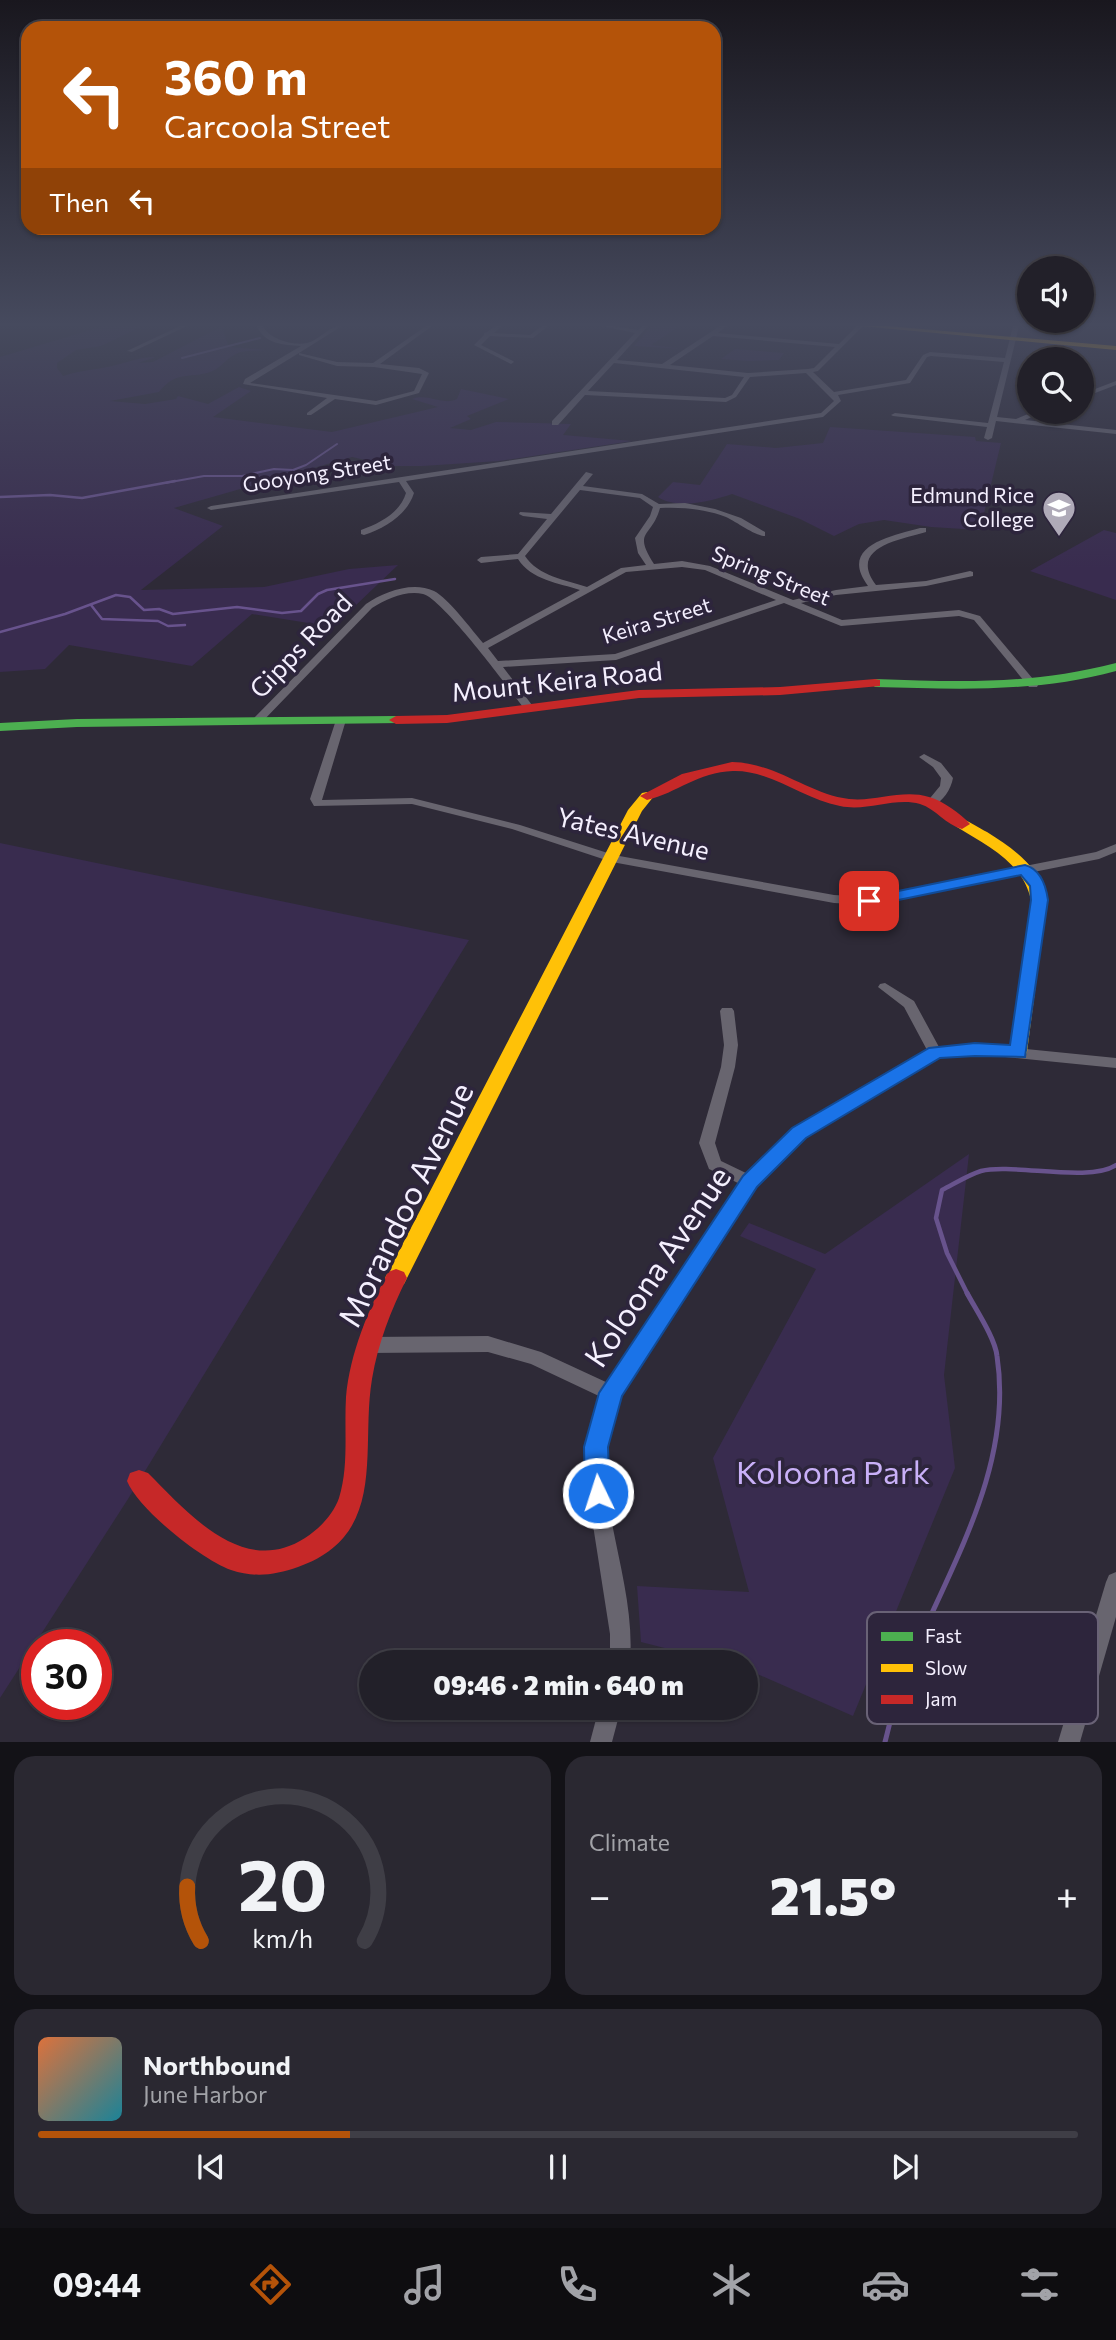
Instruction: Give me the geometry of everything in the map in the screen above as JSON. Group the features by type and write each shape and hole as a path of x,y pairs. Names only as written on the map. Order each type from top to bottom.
{"main road":[{"name":"Mount Keira Road","path":"0,727 44,723 447,719 639,694 780,691 859,683 1033,685 1079,679 1116,667"},
{"name":"Morandoo Avenue","path":"139,1480 212,1549 242,1564 259,1566 289,1561 302,1555 334,1530 353,1490 359,1381 381,1308 635,810 644,798 712,769 739,766 757,769 821,796 851,804 867,805 900,799 932,803"},
{"path":"932,803 1002,848 1038,885 1040,900 1018,1052"}],"street":[{"path":"309,414 318,407"},
{"path":"555,422 569,407"},
{"name":"Gooyong Street","path":"211,508 823,415 831,407"},
{"path":"988,438 995,407"},
{"path":"895,415 992,422 1016,421 1116,432"},
{"path":"481,560 521,556 589,474"},
{"path":"364,533 387,521 409,500 409,490 400,478"},
{"path":"579,488 642,496 657,506 702,507 749,525 762,534"},
{"path":"651,566 639,549 639,535 656,513 657,506"},
{"path":"523,514 554,517"},
{"path":"875,590 862,574 861,565 865,554 885,542 923,530"},
{"path":"521,556 532,570 588,590"},
{"name":"Spring Street","path":"483,647 625,570 651,566 699,565 841,623 950,614 970,615 977,618 1033,685"},
{"name":"Keira Street","path":"496,664 616,657 788,602 823,595 936,584 970,575"},
{"name":"Gipps Road","path":"257,721 375,601 413,591 426,592 438,598 483,647"},
{"path":"483,647 530,709"},
{"name":"Yates Avenue","path":"341,720 316,799 318,804 412,801 516,827 611,858 855,902 1099,855 1116,848"},
{"path":"924,757 940,768 947,778 946,787 932,803"},
{"path":"885,987 908,1004 936,1052"},
{"path":"727,1011 731,1045 728,1067 707,1143 715,1165 750,1182"},
{"name":"Koloona Avenue","path":"620,1650 621,1634 596,1474 598,1432 611,1393 750,1182 799,1133 936,1052 975,1049 1116,1063"},
{"path":"368,1345 488,1344 535,1357 611,1393"},
{"path":"1098,1643 1116,1582"},
{"path":"600,1741 606,1720"},
{"path":"1069,1741 1074,1724"}],"green space":[{"path":"0,407 227,407 213,417 332,432 437,407 489,407 467,416 471,419 450,428 471,430 496,422 571,424 563,435 632,441 499,461 422,466 392,466 352,457 174,508 223,526 141,590 264,587 349,569 398,565 333,627 252,614 192,666 69,645 45,669 0,672"},
{"path":"830,427 975,437 976,441 1001,443 980,530 884,520 859,524 834,536 800,519 732,494 684,504 658,497 673,482 700,485 727,444 776,448 823,443"},
{"path":"1104,530 1116,533 1116,600 1030,571"},
{"path":"0,843 469,940 128,1499 44,1629 21,1629 21,1665 0,1698"},
{"name":"Koloona Park","path":"969,1154 944,1375 955,1468 896,1612 867,1612 867,1682 853,1716 758,1674 758,1650 673,1650 641,1642 637,1586 749,1592 713,1458 816,1269 740,1236 749,1223 825,1254"}],"waterway":[{"path":"165,483 204,476 242,476 274,469 293,470 306,465 337,444"},
{"path":"0,497 50,495 82,498 175,481"},
{"path":"0,632 65,614 116,595 130,597 144,610 159,609 173,614 237,607 282,613 301,611 318,594 327,590 395,579"},
{"path":"91,605 102,619 158,621 168,626 185,625"},
{"path":"967,1293 947,1253 936,1218 942,1190 981,1171 1012,1169 1070,1173 1104,1170 1116,1165"},
{"path":"932,1612 971,1525 985,1484 995,1443 1000,1400 996,1349 967,1293"},
{"path":"885,1742 890,1724"}],"traffic: fast":[{"path":"875,683 997,686 1056,681 1116,667"},
{"path":"0,727 77,723 396,720"}],"traffic: slow":[{"path":"396,1278 635,810 647,796"},
{"path":"962,824 1011,855 1030,875 1036,887 1039,900 1018,1052"}],"traffic: jam":[{"path":"396,720 447,719 639,694 780,691 875,683"},
{"path":"647,796 702,772 717,768 746,767 840,802 862,804 905,798 926,801 962,824"},
{"path":"139,1481 193,1533 232,1558 254,1563 277,1562 303,1553 319,1543 339,1523 351,1499 358,1449 358,1398 366,1351 376,1321 396,1278"}],"place":[{"name":"Edmund Rice College","path":"1059,538"}],"route":[{"path":"598,1493 596,1447 611,1393 750,1182 799,1133 936,1052 975,1049 1018,1052 1040,900 1038,885 1025,870 869,901"}]}
